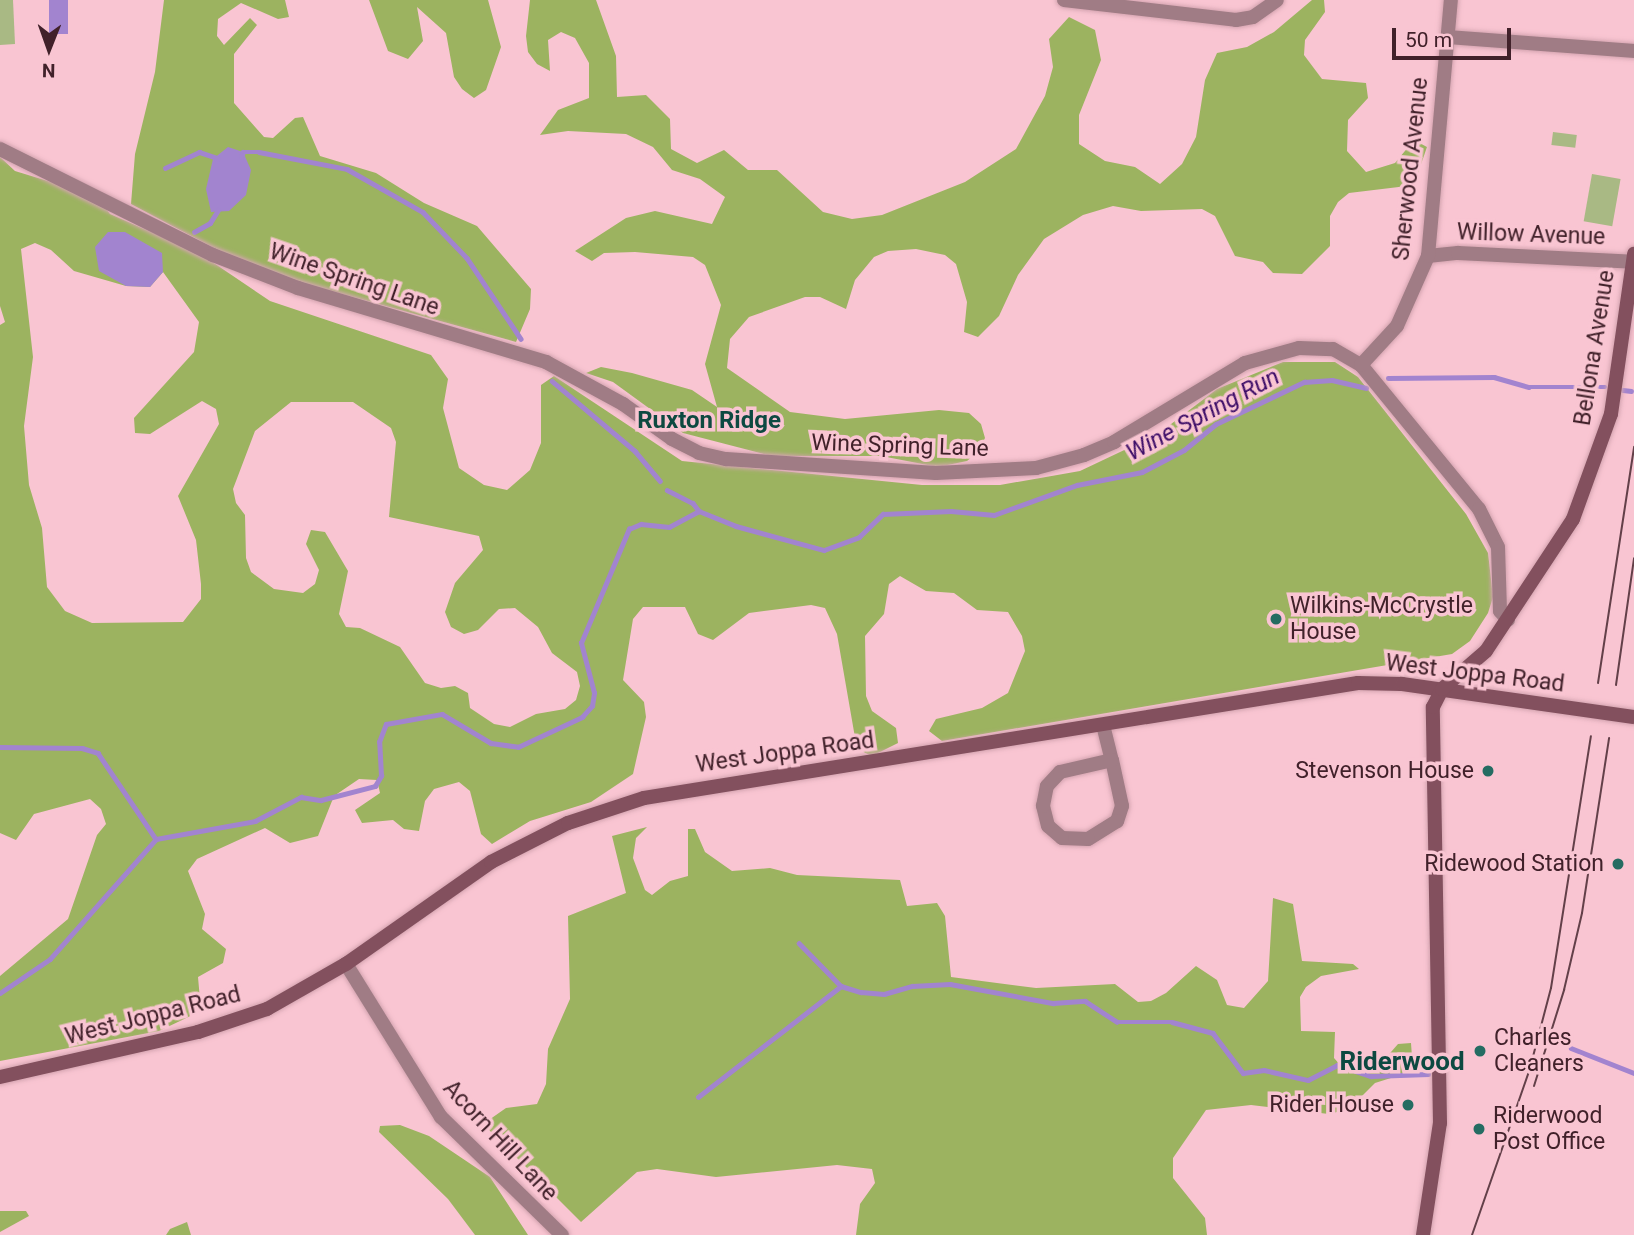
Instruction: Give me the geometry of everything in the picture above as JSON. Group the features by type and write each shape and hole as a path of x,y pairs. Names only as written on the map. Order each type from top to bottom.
{"street":[{"path":"1064,0 1236,20 1254,18 1277,0"},
{"name":"Sherwood Avenue","path":"1362,365 1398,327 1428,256 1451,0"},
{"path":"1448,37 1634,51"},
{"name":"Wine Spring Lane","path":"0,149 213,255 298,288 546,362 623,404 673,439 699,453 726,459 843,469 998,473 1084,456 1206,384 1273,353 1333,349 1362,365 1479,509 1498,547 1500,611 1508,620"},
{"name":"Willow Avenue","path":"1428,256 1458,253 1633,258"},
{"name":"Bellona Avenue","path":"1442,689 1486,651 1573,519 1612,414 1633,258"},
{"name":"West Joppa Road","path":"0,1077 238,1021 289,998 346,964 491,862 568,823 622,803 1103,725 1319,686 1402,684 1634,717"},
{"path":"1423,1235 1440,1123 1433,706 1442,689"},
{"path":"1103,725 1112,760 1122,806 1117,821 1088,839 1062,838 1048,826 1042,806 1047,786 1060,772 1112,760"},
{"name":"Acorn Hill Lane","path":"346,964 441,1117 562,1235"}],"green space":[{"path":"0,0 13,0 15,44 0,45"},
{"path":"164,0 285,0 289,17 278,19 241,3 218,19 217,36 224,45 250,18 257,25 234,54 234,103 264,137 273,138 295,118 303,117 320,156 376,173 424,203 477,226 531,289 530,309 516,342 302,283 229,256 131,204 135,154 155,72"},
{"path":"369,0 488,0 501,47 486,90 474,98 462,89 454,77 446,33 417,7 423,41 408,59 388,51"},
{"path":"530,0 596,0 616,56 617,97 646,95 670,119 671,149 697,163 724,150 748,170 777,170 823,212 852,219 882,215 965,182 1016,149 1045,96 1053,67 1049,39 1069,17 1095,30 1101,60 1079,115 1079,144 1105,161 1135,167 1160,184 1182,164 1196,137 1205,80 1217,53 1247,47 1274,32 1312,0 1324,0 1325,12 1305,40 1304,55 1322,79 1366,83 1368,98 1348,120 1347,151 1366,172 1395,163 1414,140 1427,147 1417,176 1407,186 1349,193 1338,202 1330,216 1330,246 1302,274 1273,273 1263,262 1235,256 1215,216 1202,209 1141,211 1113,206 1083,215 1044,239 1018,275 999,316 978,337 964,332 967,302 956,264 945,255 916,249 888,251 874,257 855,280 846,309 820,297 805,297 749,317 730,339 727,368 790,412 845,419 939,410 969,413 981,424 985,438 978,452 967,461 938,467 881,456 772,456 683,433 613,382 586,373 601,367 632,373 692,390 717,407 705,364 721,305 705,265 693,257 635,252 604,253 592,261 575,251 626,218 655,211 712,224 725,197 700,179 672,170 653,147 626,134 568,131 540,135 558,110 589,98 589,63 575,38 561,32 548,40 550,71 537,64 528,52 526,36"},
{"path":"1553,132 1577,135 1575,148 1551,145"},
{"path":"0,157 15,171 74,189 101,202 110,214 199,253 270,301 431,355 448,379 443,408 459,468 484,485 507,490 530,470 541,443 541,385 554,376 682,461 922,485 1000,485 1080,471 1158,434 1217,389 1283,362 1335,362 1358,377 1466,514 1488,553 1493,597 1488,613 1470,641 1452,654 942,741 929,731 936,719 982,708 1008,693 1025,651 1022,636 1008,612 977,610 954,593 926,591 900,576 889,584 884,614 865,636 866,696 872,711 896,728 898,743 872,756 857,749 837,634 825,608 811,605 749,613 713,640 698,634 685,607 643,607 633,619 623,680 644,702 646,717 633,774 591,802 530,821 492,844 481,834 470,791 459,782 434,789 425,801 419,831 404,829 393,820 362,823 355,810 380,793 377,780 359,779 334,796 318,836 290,843 265,828 197,859 188,871 205,914 202,929 226,949 223,963 198,977 201,1011 159,1031 0,1061 0,976 68,919 97,835 106,824 101,809 90,799 34,814 16,840 0,833 0,325 5,322 0,306","holes":["35,243 51,250 74,271 126,286 150,287 163,272 199,322 194,352 134,418 135,433 150,434 202,401 216,409 219,424 178,496 196,540 201,584 201,599 183,622 92,623 65,611 47,587 42,528 29,485 24,426 33,357 21,249","291,402 353,402 391,428 396,442 389,517 479,536 483,550 455,583 445,612 451,627 464,634 478,630 499,609 515,608 538,627 552,653 577,672 580,686 576,700 565,709 536,714 510,727 494,724 470,708 468,693 455,686 441,688 425,683 400,647 360,628 346,627 339,614 348,571 325,532 311,530 306,544 319,570 315,584 303,593 274,589 251,572 246,558 245,515 236,503 233,489 255,431"]},
{"path":"1592,174 1621,179 1612,226 1584,221"},
{"path":"647,827 636,838 633,858 645,890 652,895 670,881 688,876 688,829 695,829 705,852 732,871 770,868 797,875 900,880 907,906 937,903 945,916 951,977 1036,988 1115,984 1138,1002 1151,1001 1166,993 1196,966 1217,980 1227,1005 1244,1008 1268,981 1273,898 1293,904 1302,961 1353,964 1359,969 1321,976 1306,987 1300,997 1301,1031 1335,1032 1334,1058 1342,1067 1377,1068 1398,1044 1411,1043 1413,1071 1375,1083 1349,1109 1329,1114 1251,1105 1206,1110 1173,1158 1173,1178 1205,1218 1207,1235 856,1235 860,1204 875,1183 872,1169 837,1165 716,1177 657,1169 637,1172 581,1222 489,1130 486,1122 506,1108 537,1104 546,1084 548,1049 570,999 568,916 626,893 612,836"},
{"path":"400,1125 429,1136 490,1177 528,1235 475,1235 448,1199 379,1132 380,1126"},
{"path":"0,1211 26,1211 29,1216 0,1232"},
{"path":"187,1222 191,1235 166,1235 170,1229"}],"shaded area":[{"path":"49,0 68,0 68,34 49,34"},
{"path":"228,147 243,152 251,170 246,195 229,211 211,212 206,189 213,159"},
{"path":"108,232 125,232 162,253 163,272 150,287 126,286 99,271 95,247"}],"waterway":[{"path":"165,168 199,152 218,158"},
{"name":"Wine Spring Run","path":"241,157 243,152 259,152 347,169 423,212 467,258 521,339"},
{"name":"Wine Spring Run","path":"194,232 210,223 218,210"},
{"name":"Wine Spring Run","path":"1388,378 1494,377 1529,387 1605,387"},
{"name":"Wine Spring Run","path":"667,490 693,503 699,511 736,526 824,550 859,537 883,514 951,511 994,515 1077,485 1142,472 1184,450 1216,424 1304,382 1332,380 1366,388"},
{"name":"Wine Spring Run","path":"552,381 635,451 660,481"},
{"name":"Wine Spring Run","path":"1623,390 1631,391"},
{"path":"0,993 50,959 156,839 255,821 301,797 321,800 375,786 381,776 379,742 386,724 442,714 491,743 518,747 582,717 592,706 594,693 581,643 629,529 641,524 669,527 699,511"},
{"path":"0,747 82,748 98,753 156,839"},
{"path":"799,943 841,986 861,992 884,994 912,986 950,984 1053,1003 1085,1001 1117,1022 1172,1022 1213,1033 1243,1073 1264,1070 1308,1080 1337,1065 1371,1076 1428,1074"},
{"path":"698,1097 841,986"},
{"path":"1571,1048 1634,1073"}],"tram line":[{"path":"1598,683 1634,447"},
{"path":"1616,685 1634,558"},
{"path":"1472,1235 1530,1068 1551,988 1591,736"},
{"path":"1534,1086 1564,990 1582,913 1609,738"}],"place":[{"name":"Wilkins-McCrystle House","path":"1276,619"},
{"name":"Stevenson House","path":"1488,771"},
{"name":"Ridewood Station","path":"1618,864"},
{"name":"Charles Cleaners","path":"1480,1051"},
{"name":"Rider House","path":"1408,1105"},
{"name":"Riderwood Post Office","path":"1479,1129"}],"district":[{"name":"Ruxton Ridge","path":"709,421"},
{"name":"Riderwood","path":"1402,1062"}]}
